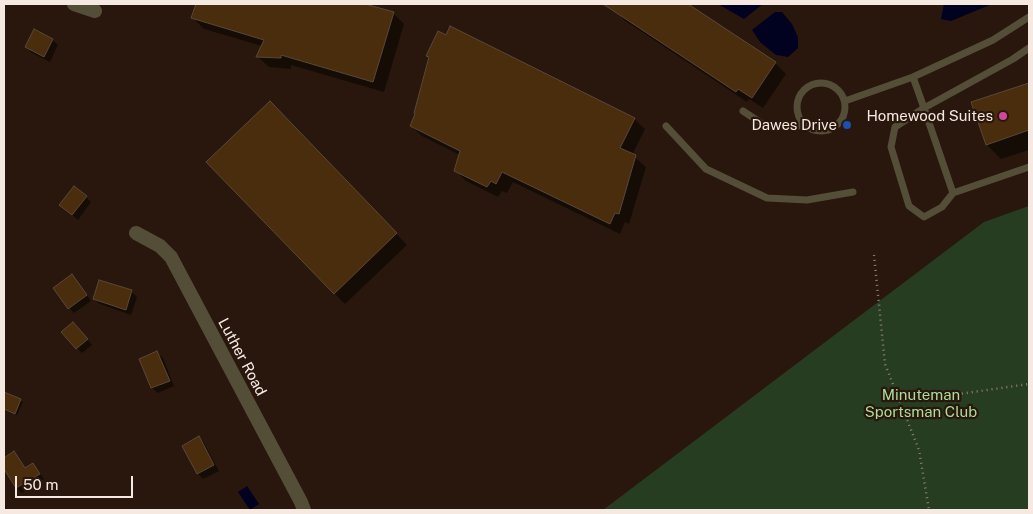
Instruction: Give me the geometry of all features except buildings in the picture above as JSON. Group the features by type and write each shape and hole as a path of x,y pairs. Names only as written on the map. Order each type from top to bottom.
{"street":[{"path":"74,4 95,11"},
{"name":"Luther Road","path":"136,233 160,246 171,257 304,510"}],"lane":[{"path":"845,101 913,77 992,40 1029,17"},
{"path":"1029,48 1014,59 924,108 896,127 891,147 909,206 924,217 942,207 953,192 1029,167"},
{"path":"913,77 953,192"},
{"path":"818,82 830,84 840,90 845,101 845,112 840,122 832,129 814,130 801,121 797,106 800,95 807,86 818,82"},
{"path":"743,110 764,125 806,126"},
{"path":"666,126 706,169 768,198 807,200 853,192"}],"path":[{"path":"874,255 884,364 920,450 929,510"},
{"path":"897,396 945,396 1029,384"}],"green space":[{"name":"Minuteman Sportsman Club","path":"1029,206 1029,510 603,510 984,222"}],"water":[{"path":"718,4 763,4 744,19"},
{"path":"944,4 992,4 951,21 941,19"},
{"path":"775,12 782,12 792,24 798,37 798,48 788,57 776,55 760,42 752,30"},
{"path":"247,486 259,504 250,510 238,492"}],"place":[{"name":"Homewood Suites","path":"1003,116"},
{"name":"Dawes Drive","path":"847,125"}]}
